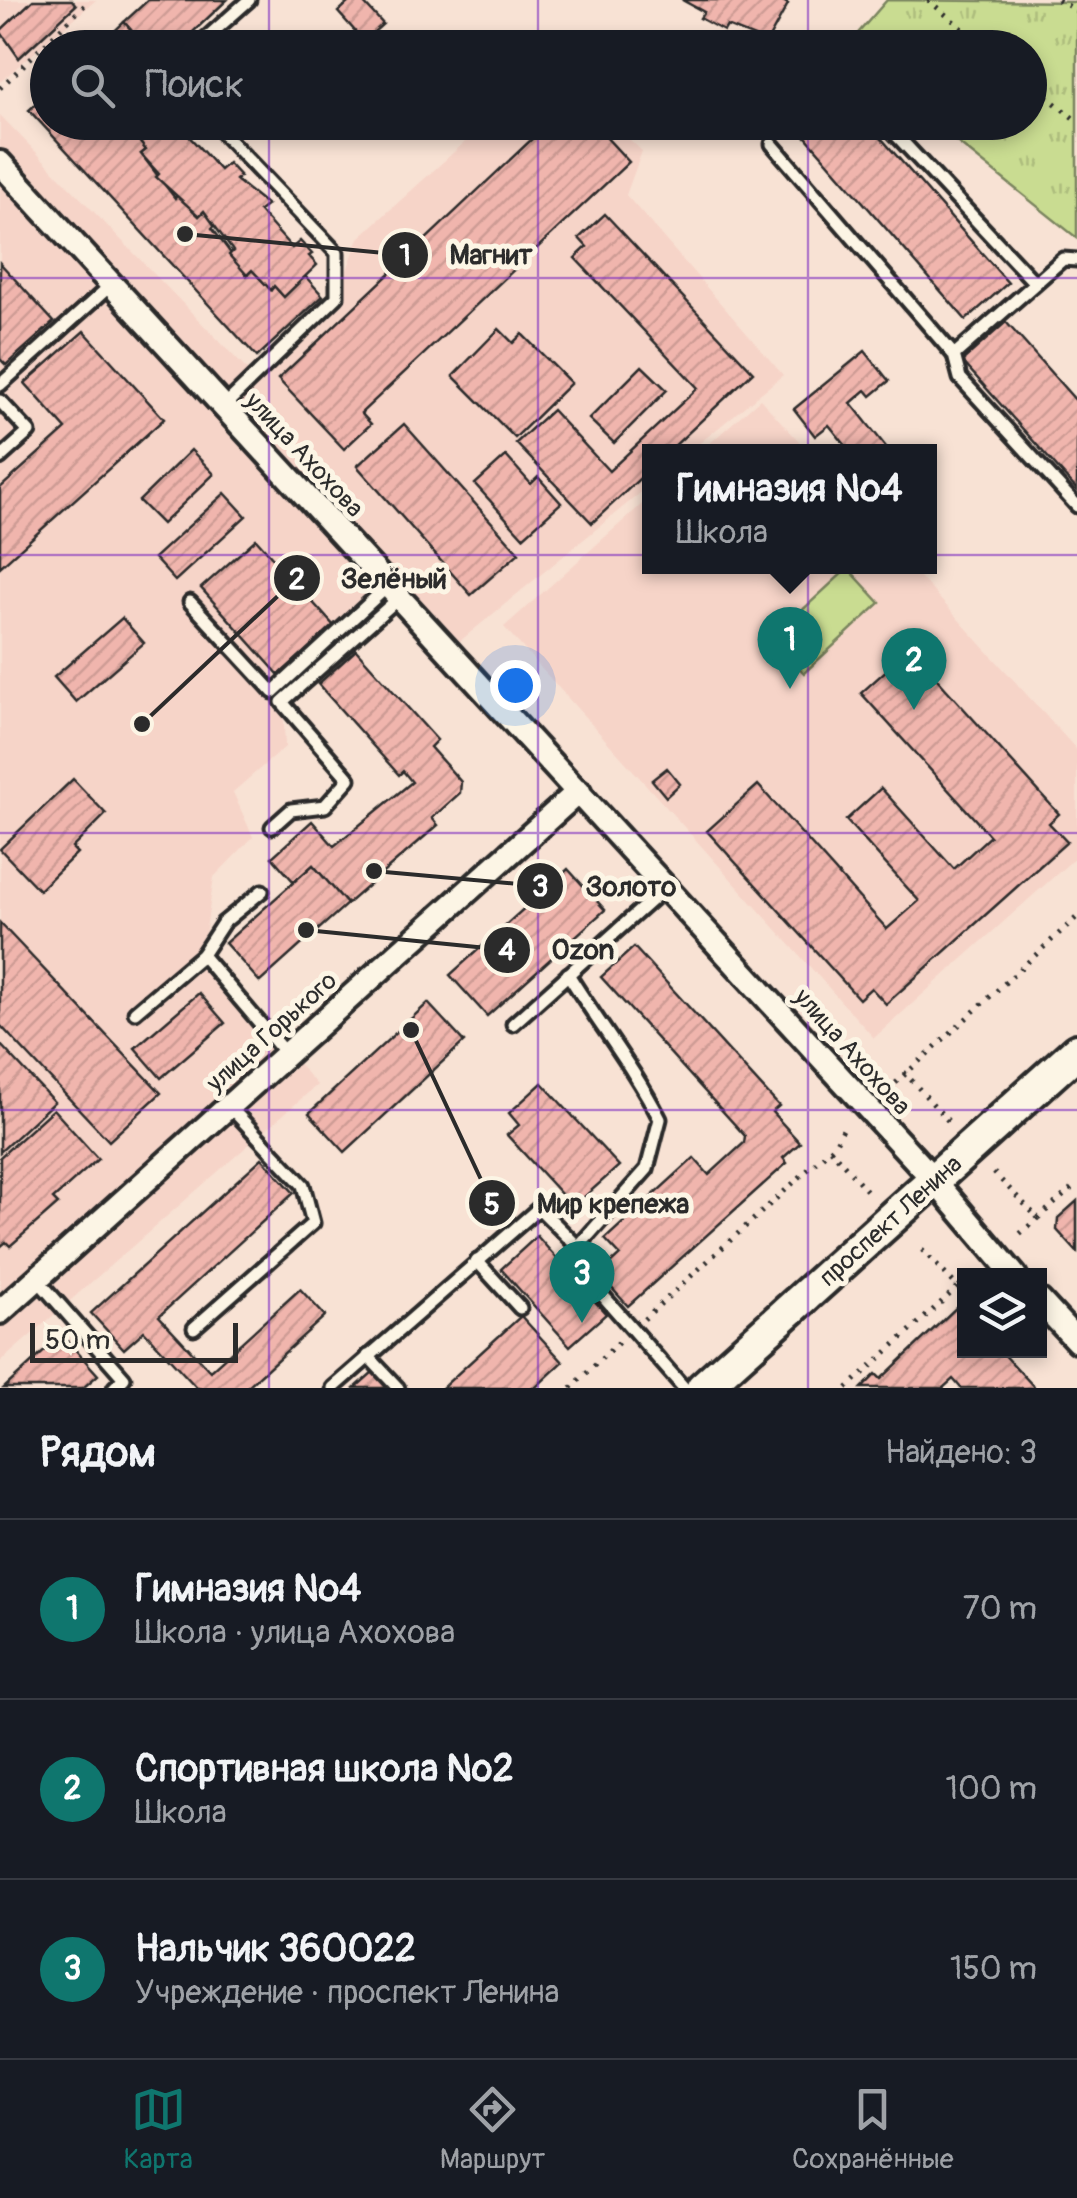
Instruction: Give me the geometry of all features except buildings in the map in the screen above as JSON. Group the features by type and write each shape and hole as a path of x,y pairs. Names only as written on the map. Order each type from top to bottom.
{"main road":[{"name":"проспект Ленина","path":"704,1388 1077,1051"}],"street":[{"name":"улица Ахохова","path":"0,163 934,1180 1008,1268"},
{"name":"улица Горького","path":"0,1312 579,791"},
{"path":"1047,1310 1077,1342"}],"lane":[{"path":"216,30 250,0"},
{"path":"224,406 337,297 336,253 229,140"},
{"path":"901,140 1036,283"},
{"path":"772,144 954,355 960,378 1077,506"},
{"path":"954,355 1063,258 1077,260"},
{"path":"0,385 112,284"},
{"path":"0,400 29,432 0,458"},
{"path":"190,602 273,692 395,591"},
{"path":"272,828 291,810 326,806 349,779 282,702 395,591"},
{"path":"512,1024 666,887"},
{"path":"135,1012 202,955 223,923 262,891"},
{"path":"202,955 286,1054"},
{"path":"568,974 609,1041 640,1080 660,1119 648,1169 578,1247"},
{"path":"194,1328 313,1223 303,1185 228,1106"},
{"path":"334,1388 539,1208 578,1247 584,1274 630,1331 684,1388"},
{"path":"477,1262 520,1308"},
{"path":"37,1279 124,1378 114,1388"},
{"path":"368,1356 398,1388"}],"path":[{"path":"59,30 90,0"},
{"path":"928,0 964,30"},
{"path":"1058,0 1077,11"},
{"path":"0,88 30,59"},
{"path":"1047,96 1077,121"},
{"path":"888,1090 1077,917"},
{"path":"904,1072 950,1123"},
{"path":"571,1388 830,1149 846,1124"},
{"path":"830,1149 869,1192"},
{"path":"994,1173 1038,1218"},
{"path":"1014,1238 1077,1184"},
{"path":"922,1250 957,1281"},
{"path":"847,1388 957,1289"}],"shaded area":[{"path":"0,0 96,0 61,30 30,30 30,56 0,82"},
{"path":"0,115 254,377 337,297 359,238 467,140 630,140 642,151 626,195 783,375 699,444 642,444 642,492 449,650 400,597 283,702 285,747 233,792 253,837 214,877 202,955 317,1085 0,1362"},
{"path":"760,399 802,444 709,444"},
{"path":"642,504 642,574 917,574 1077,750 1077,856 874,1038 504,627"}],"green space":[{"path":"887,0 1077,2 1077,238 954,140 1047,140 1047,30 861,30"},
{"path":"841,574 853,574 880,603 804,673 772,638"}],"place":[{"name":"Магнит","path":"185,234"},
{"name":"Гимназия №4","path":"790,689"},
{"name":"Спортивная школа №2","path":"914,710"},
{"name":"Зелёный","path":"142,724"},
{"name":"Золото","path":"374,871"},
{"name":"Ozon","path":"306,930"},
{"name":"Мир крепежа","path":"411,1030"},
{"name":"Нальчик 360022","path":"582,1323"}]}
